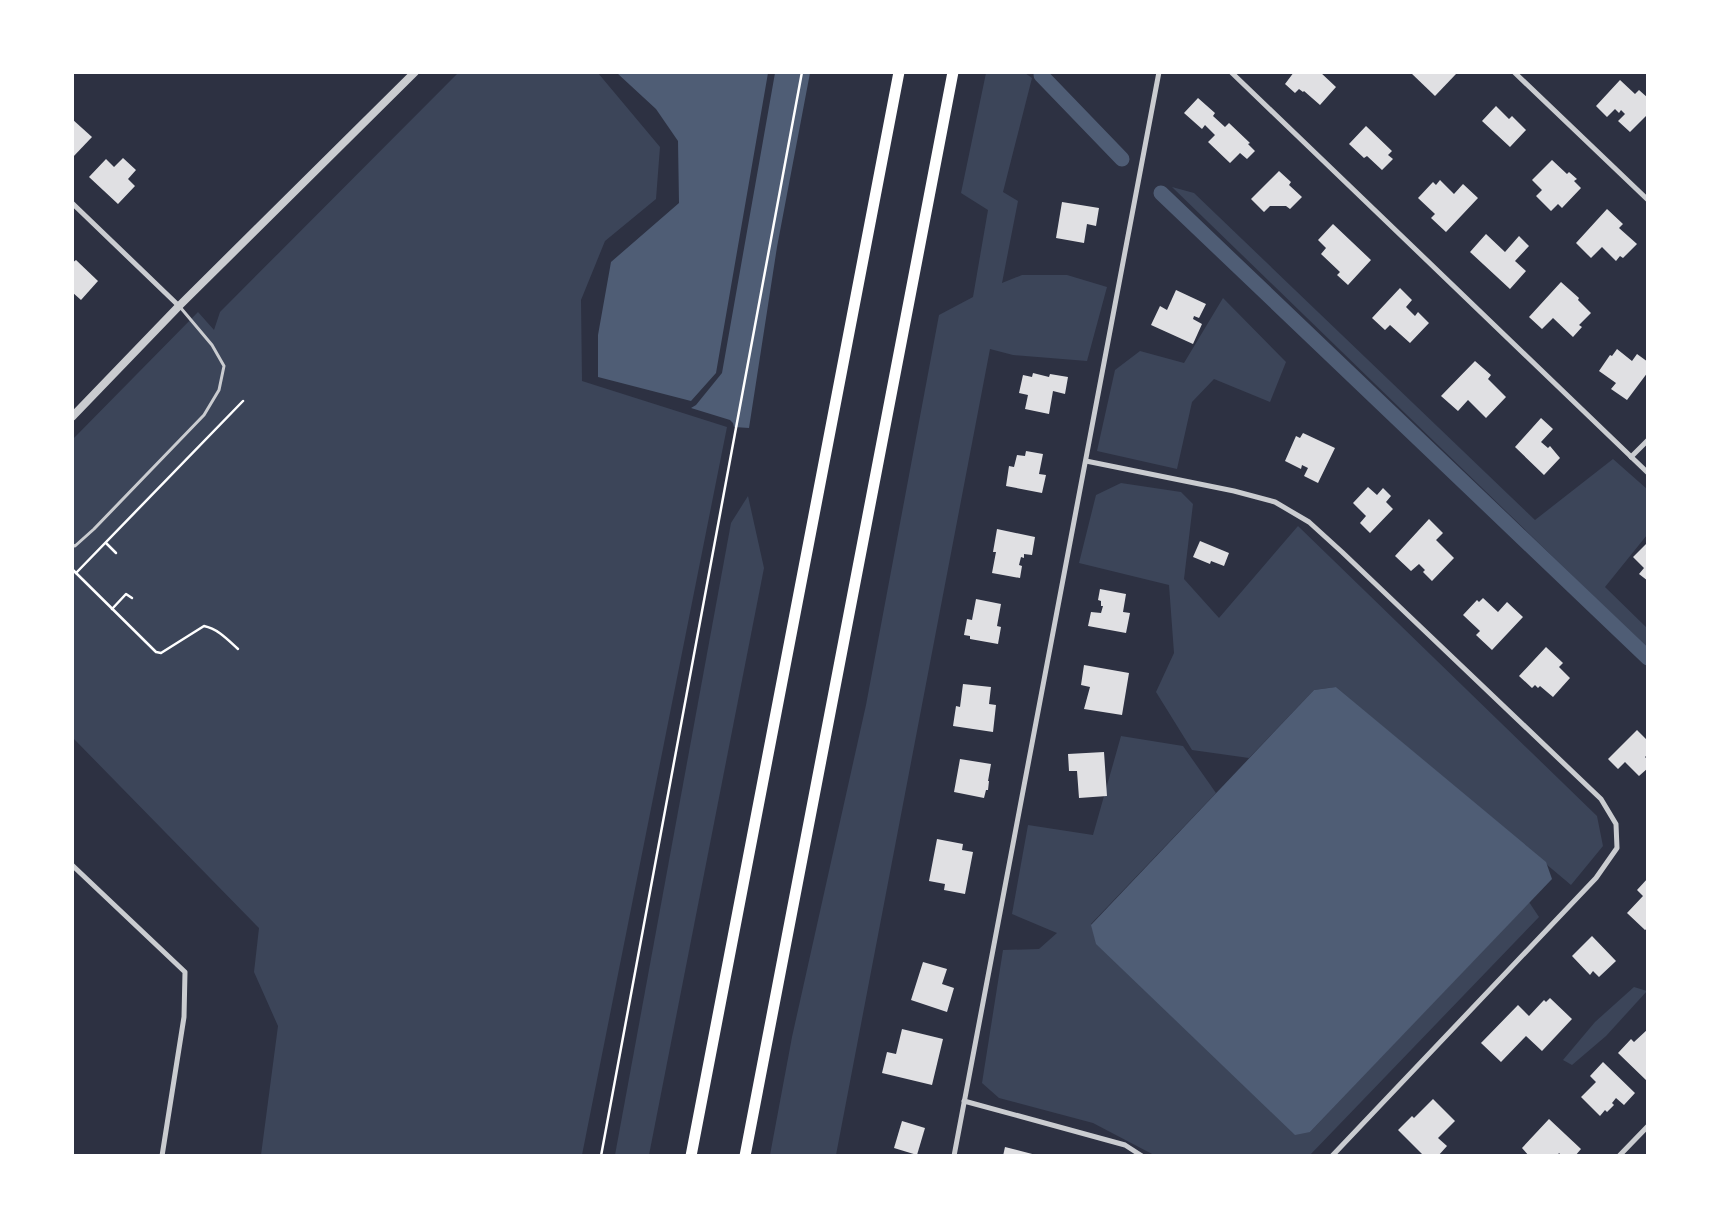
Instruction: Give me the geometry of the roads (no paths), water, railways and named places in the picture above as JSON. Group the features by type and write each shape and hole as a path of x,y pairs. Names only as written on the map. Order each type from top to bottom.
{"highway":[{"path":"691,1156 899,72"},
{"path":"745,1156 953,72"}],"street":[{"path":"72,417 179,306 415,72"},
{"path":"954,1156 1159,72"},
{"path":"1231,72 1648,473"},
{"path":"1514,72 1648,200"},
{"path":"72,202 179,306"},
{"path":"1631,457 1648,440"},
{"path":"1086,461 1234,491 1275,502 1309,522 1350,558 1601,799 1616,824 1617,848 1596,878 1332,1156"},
{"path":"72,865 185,972 184,1017 162,1156"},
{"path":"964,1101 1125,1145 1142,1156"},
{"path":"1619,1156 1648,1126"}],"lane":[{"path":"72,545 75,546 94,529 204,415 219,390 224,366 212,345 179,306"}],"waterway":[{"path":"1041,75 1122,159"},
{"path":"1161,193 1648,658"}]}
